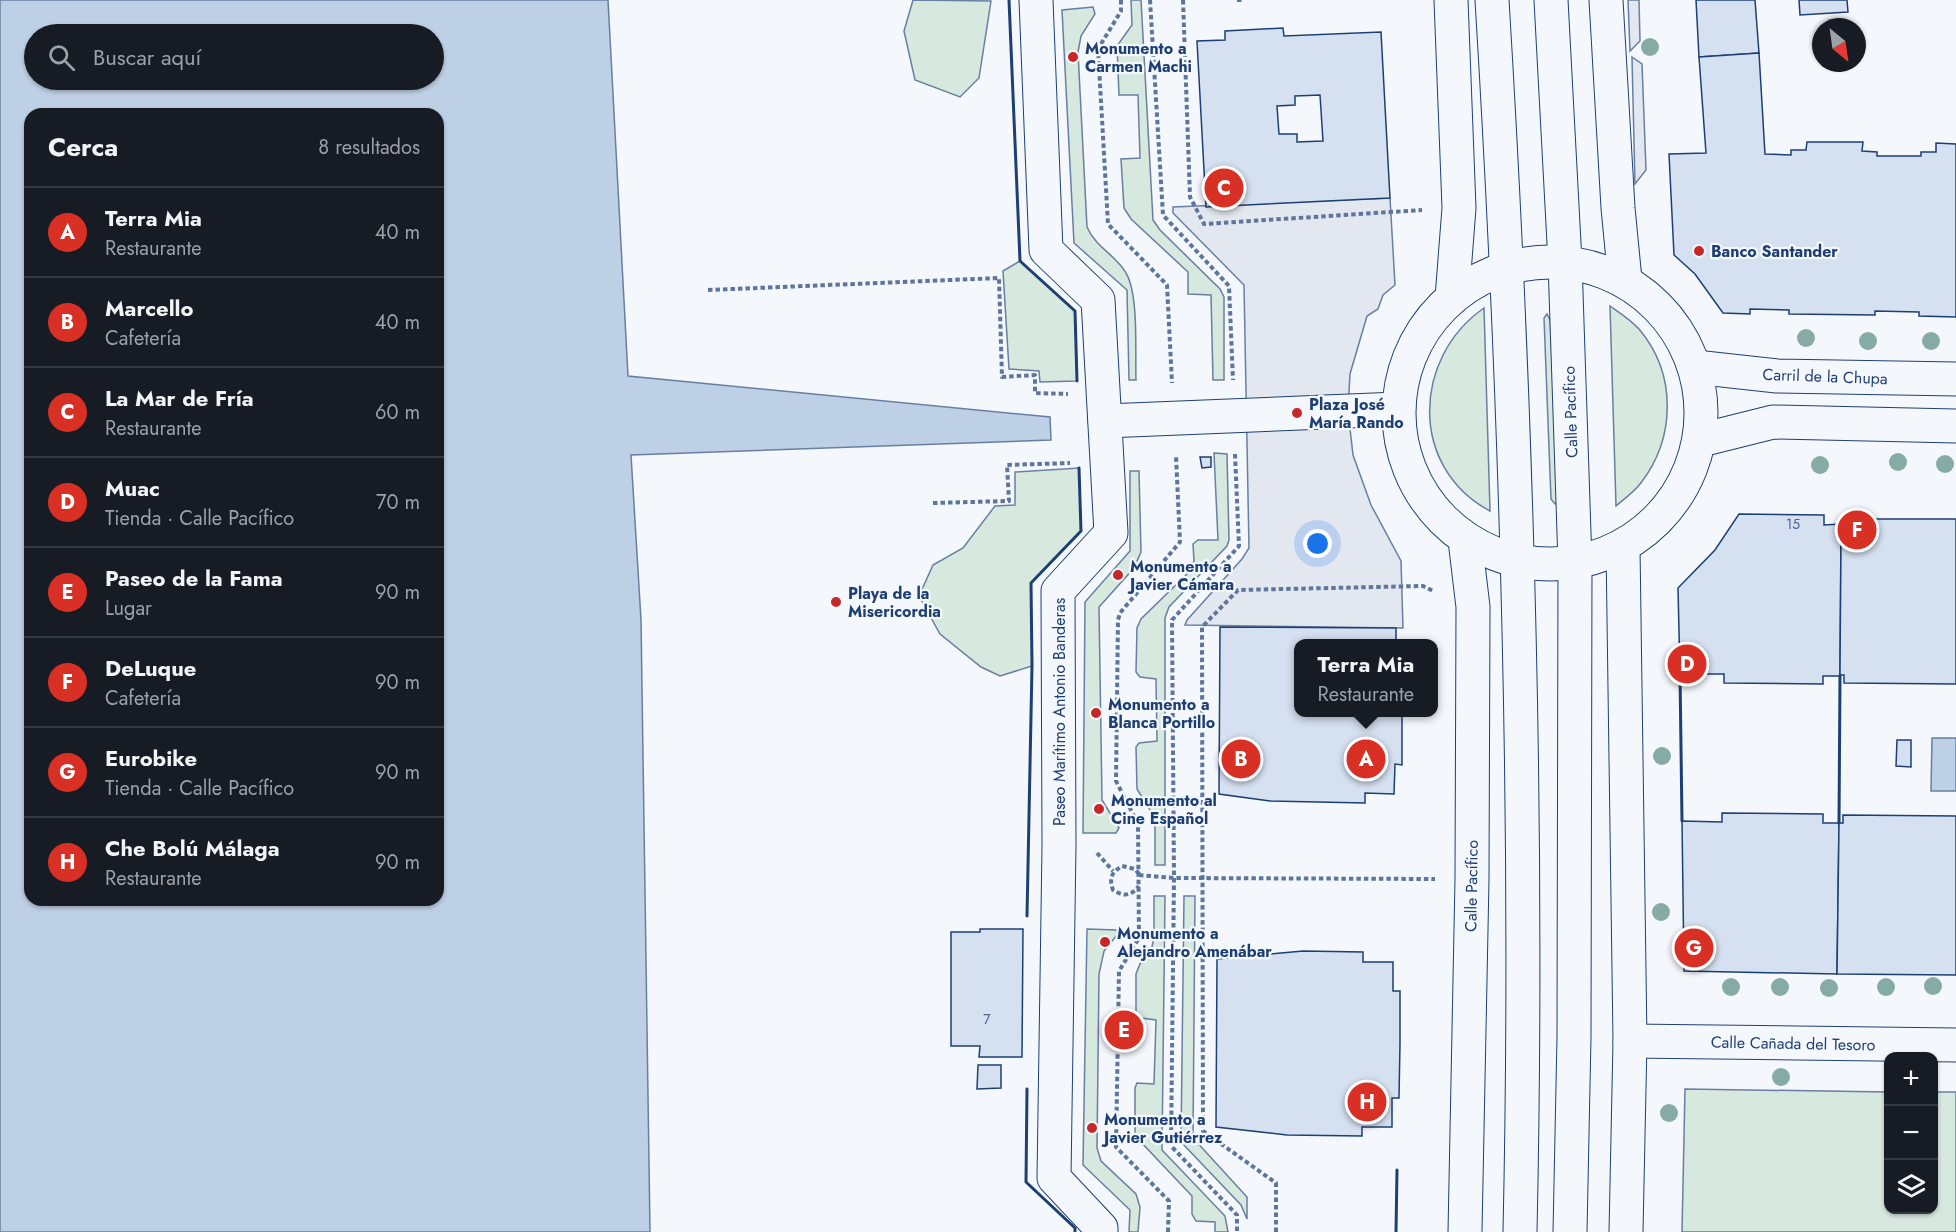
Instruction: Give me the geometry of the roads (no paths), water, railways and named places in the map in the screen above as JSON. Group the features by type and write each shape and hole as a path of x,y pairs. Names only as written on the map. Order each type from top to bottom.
{"main road":[{"name":"Paseo Marítimo Antonio Banderas","path":"1036,0 1046,250 1098,300 1111,533 1058,591 1059,846 1054,1178 1101,1228 1101,1232"},
{"path":"1451,0 1459,208 1452,298"},
{"path":"1492,0 1508,267 1519,563 1524,1032 1520,1232"},
{"name":"Calle Pacífico","path":"1551,0 1565,262 1575,563 1574,1026 1570,1232"},
{"path":"1606,0 1618,208 1625,280"},
{"path":"1565,262 1596,267 1625,280 1659,306 1685,340 1695,367 1701,440 1685,490 1659,523 1623,547 1575,563 1519,563 1491,554 1465,540 1428,504 1405,459 1398,409 1405,367 1423,329 1452,298 1478,279 1508,267 1565,262"},
{"name":"Carril de la Chupa","path":"1695,367 1777,376 1956,379"},
{"path":"1105,421 1398,409"},
{"path":"1701,440 1773,422 1956,426"},
{"name":"Calle Pacífico","path":"1465,540 1473,607 1472,879 1465,1232"},
{"path":"1623,547 1630,1041 1626,1232"},
{"name":"Calle Cañada del Tesoro","path":"1630,1041 1956,1046"}],"water":[{"path":"0,0 608,0 628,376 1050,417 1051,440 631,455 641,620 650,1232 0,1232"},
{"path":"1932,738 1956,738 1956,791 1931,791"}],"place":[{"name":"Monumento a Carmen Machi","path":"1073,57"},
{"name":"La Mar de Fría","path":"1224,188"},
{"name":"Banco Santander","path":"1699,251"},
{"name":"Plaza José María Rando","path":"1297,413"},
{"name":"DeLuque","path":"1857,530"},
{"name":"Monumento a Javier Cámara","path":"1118,575"},
{"name":"Playa de la Misericordia","path":"836,602"},
{"name":"Muac","path":"1687,664"},
{"name":"Monumento a Blanca Portillo","path":"1096,713"},
{"name":"Marcello","path":"1241,759"},
{"name":"Terra Mia","path":"1366,759"},
{"name":"Monumento al Cine Español","path":"1099,809"},
{"name":"Monumento a Alejandro Amenábar","path":"1105,942"},
{"name":"Eurobike","path":"1694,948"},
{"name":"Paseo de la Fama","path":"1124,1030"},
{"name":"Che Bolú Málaga","path":"1367,1102"},
{"name":"Monumento a Javier Gutiérrez","path":"1092,1128"}]}
